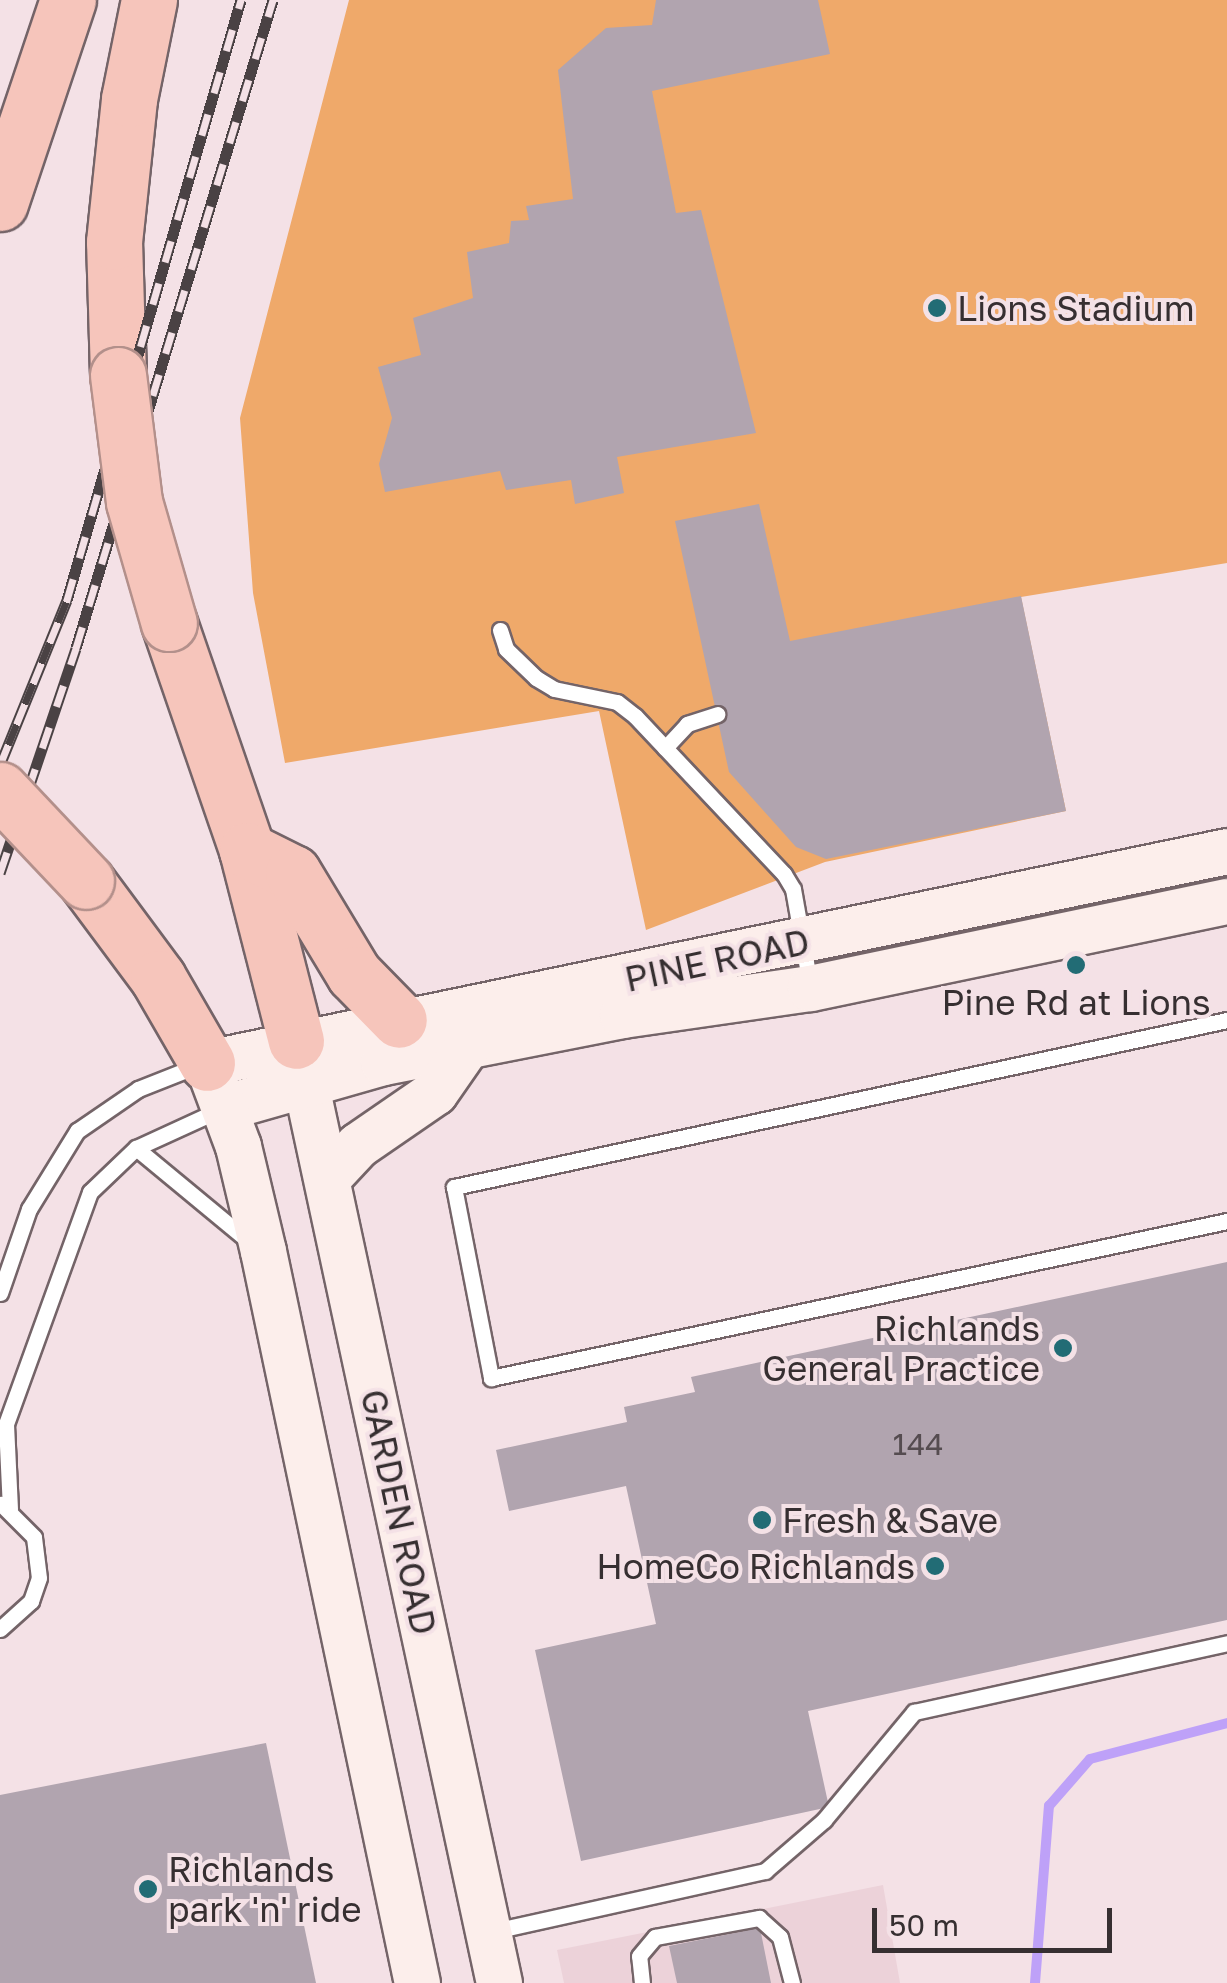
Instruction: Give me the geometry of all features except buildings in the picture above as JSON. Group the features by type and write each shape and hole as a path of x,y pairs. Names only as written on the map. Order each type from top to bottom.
{"highway":[{"path":"0,203 68,0"},
{"path":"149,0 118,187 118,375 134,502 168,624 247,850 300,1061"},
{"path":"0,790 86,881 158,978 216,1085"},
{"path":"247,850 293,873 354,974 399,1020"}],"main road":[{"name":"PINE ROAD","path":"216,1085 300,1061 399,1020 802,942 1227,851"},
{"name":"PINE ROAD","path":"300,1061 467,1046 810,988 1227,900"},
{"path":"327,1178 358,1146 435,1092 467,1046"},
{"name":"GARDEN ROAD","path":"300,1061 499,1983"},
{"path":"216,1085 262,1251 417,1983"}],"lane":[{"path":"500,630 506,649 536,678 554,689 617,702 784,874 793,889 810,988"},
{"path":"665,748 687,724 717,714"},
{"path":"1227,1020 454,1187 491,1378 1227,1221"},
{"path":"0,1629 31,1600 39,1578 34,1537 5,1506 3,1446 16,1388 90,1192 136,1148 216,1085"},
{"path":"0,1293 36,1195 77,1131 138,1089 216,1085"},
{"path":"136,1148 262,1251"},
{"path":"488,1932 764,1870 824,1820 914,1712 1227,1643"},
{"path":"642,1983 639,1956 655,1937 759,1918 780,1937 792,1983"}],"shaded area":[{"path":"349,0 1227,0 1227,563 1021,597 1066,811 825,862 646,930 599,711 285,763 253,593 240,418"},
{"path":"883,1885 900,1983 564,1983 557,1950"}],"waterway":[{"path":"1035,1983 1049,1806 1090,1759 1227,1723"}],"railway":[{"path":"0,765 67,600 241,0"},
{"path":"0,873 76,648 273,0"}],"place":[{"name":"Lions Stadium","path":"937,308"},
{"name":"Pine Rd at Lions","path":"1076,965"},
{"name":"Richlands General Practice","path":"1063,1348"},
{"name":"Fresh & Save","path":"762,1520"},
{"name":"HomeCo Richlands","path":"935,1566"},
{"name":"Richlands park 'n' ride","path":"148,1889"}]}
